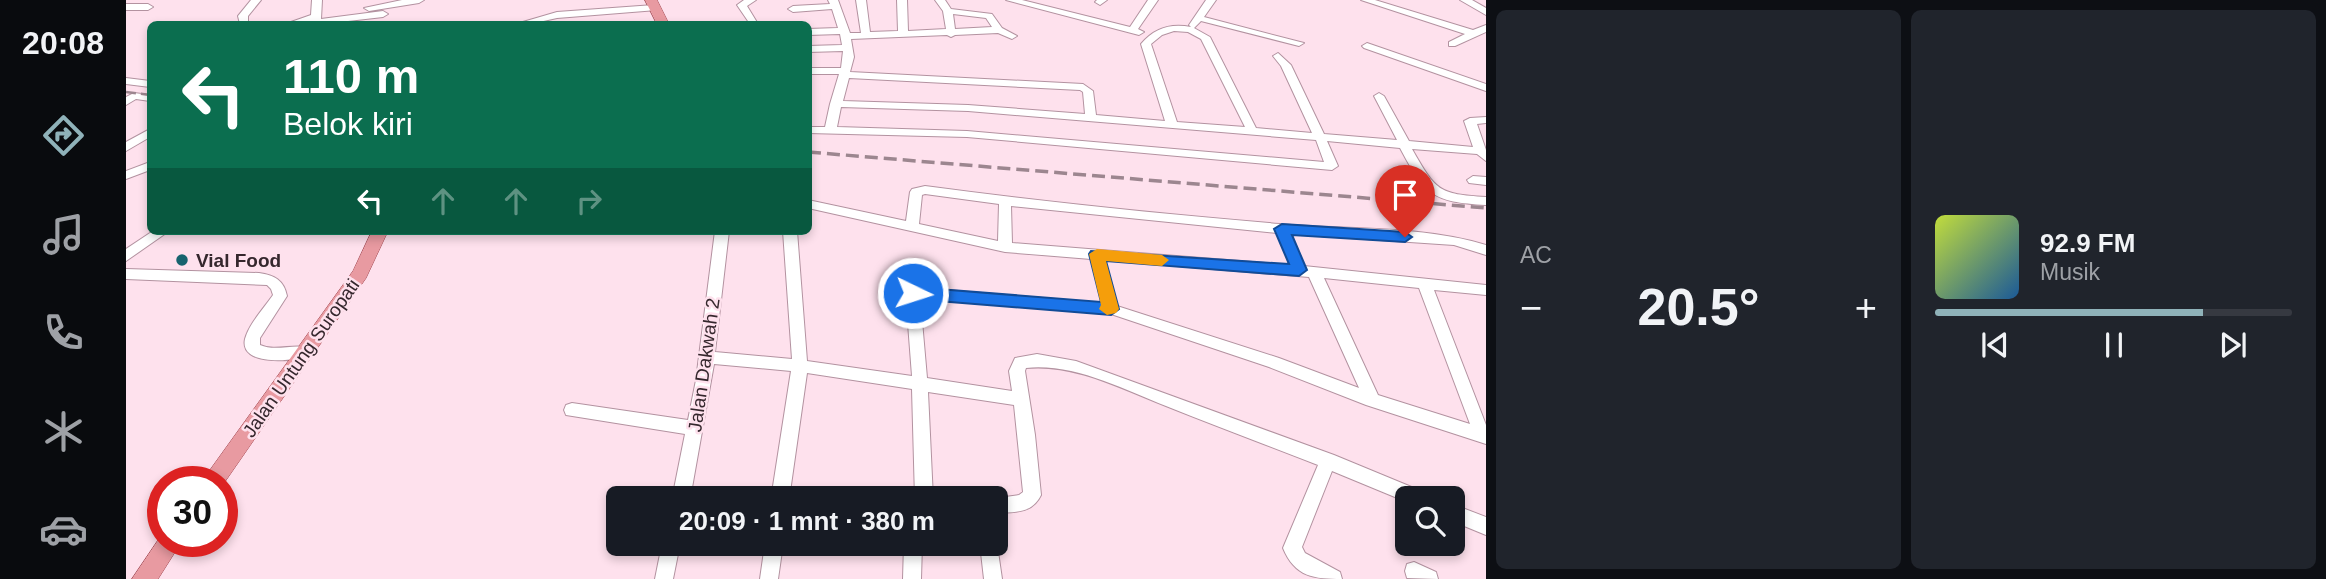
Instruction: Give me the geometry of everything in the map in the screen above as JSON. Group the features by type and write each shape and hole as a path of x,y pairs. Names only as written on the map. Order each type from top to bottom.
{"main road":[{"path":"653,4 662,21"},
{"name":"Jalan Untung Suropati","path":"224,466 360,274 378,235"},
{"path":"144,579 160,557"}],"street":[{"path":"244,21 243,16 256,0"},
{"path":"317,0 315,17 319,21"},
{"path":"359,9 419,0"},
{"path":"751,0 742,5 752,21"},
{"path":"861,0 866,35"},
{"path":"902,0 903,35"},
{"path":"940,0 948,11 951,34"},
{"path":"1011,0 1154,36"},
{"path":"1132,30 1153,0"},
{"path":"1191,29 1212,0"},
{"path":"1366,0 1475,34"},
{"path":"1465,0 1486,12"},
{"path":"793,9 834,3 845,33 848,48 845,73 830,131"},
{"path":"533,21 557,15 653,4"},
{"path":"126,7 148,7"},
{"path":"948,11 989,16 999,30"},
{"path":"337,21 383,14"},
{"path":"303,21 315,17"},
{"path":"1199,18 1299,43"},
{"path":"1172,125 1147,47 1154,36 1174,27 1191,29 1205,37 1252,131"},
{"path":"1452,44 1486,28"},
{"path":"812,33 903,35 999,30 1012,36"},
{"path":"1377,37 1365,50 1486,88"},
{"path":"812,50 848,48"},
{"path":"812,130 967,134 1332,166 1286,65 1278,56"},
{"path":"812,71 1083,87 1088,90 1091,117"},
{"path":"126,80 147,83"},
{"path":"126,102 134,96 147,98"},
{"path":"1379,96 1404,145 1440,195 1486,201"},
{"path":"835,104 968,108 1091,117 1483,154 1470,121 1486,120"},
{"path":"1158,124 1166,151"},
{"path":"126,147 147,134"},
{"path":"126,175 147,167"},
{"path":"912,226 919,191 1282,229 1454,240 1486,250"},
{"path":"1005,201 1005,247"},
{"path":"812,205 1005,247 1307,271 1486,290"},
{"path":"1282,229 1307,271 1372,400"},
{"path":"126,256 156,235"},
{"name":"Jalan Dakwah 2","path":"684,486 706,357 721,235"},
{"path":"782,486 800,366 790,235"},
{"path":"1097,254 1111,309"},
{"path":"126,274 273,281 280,288 280,296 253,337 253,348 258,352 272,354 304,352"},
{"path":"1424,282 1484,436"},
{"path":"924,486 920,384 906,292 1111,309 1274,362 1372,400 1484,436"},
{"path":"706,357 800,366 1022,399"},
{"path":"1008,504 1023,503 1032,495 1017,364 1031,361 1087,371 1328,460 1395,488"},
{"path":"572,410 695,428"},
{"path":"1328,460 1292,548 1298,559 1333,579"},
{"path":"1465,517 1486,526"},
{"path":"664,579 669,556"},
{"path":"769,579 772,556"},
{"path":"912,579 913,556"},
{"path":"990,556 993,579"}],"railway":[{"path":"126,92 147,95"},
{"path":"812,152 1486,208"}],"slow traffic":[{"path":"1107,309 1111,309 1097,254 1162,260"}],"place":[{"name":"Vial Food","path":"182,260"}],"route":[{"path":"913,293 1111,309 1097,254 1299,270 1282,229 1405,237"}]}
